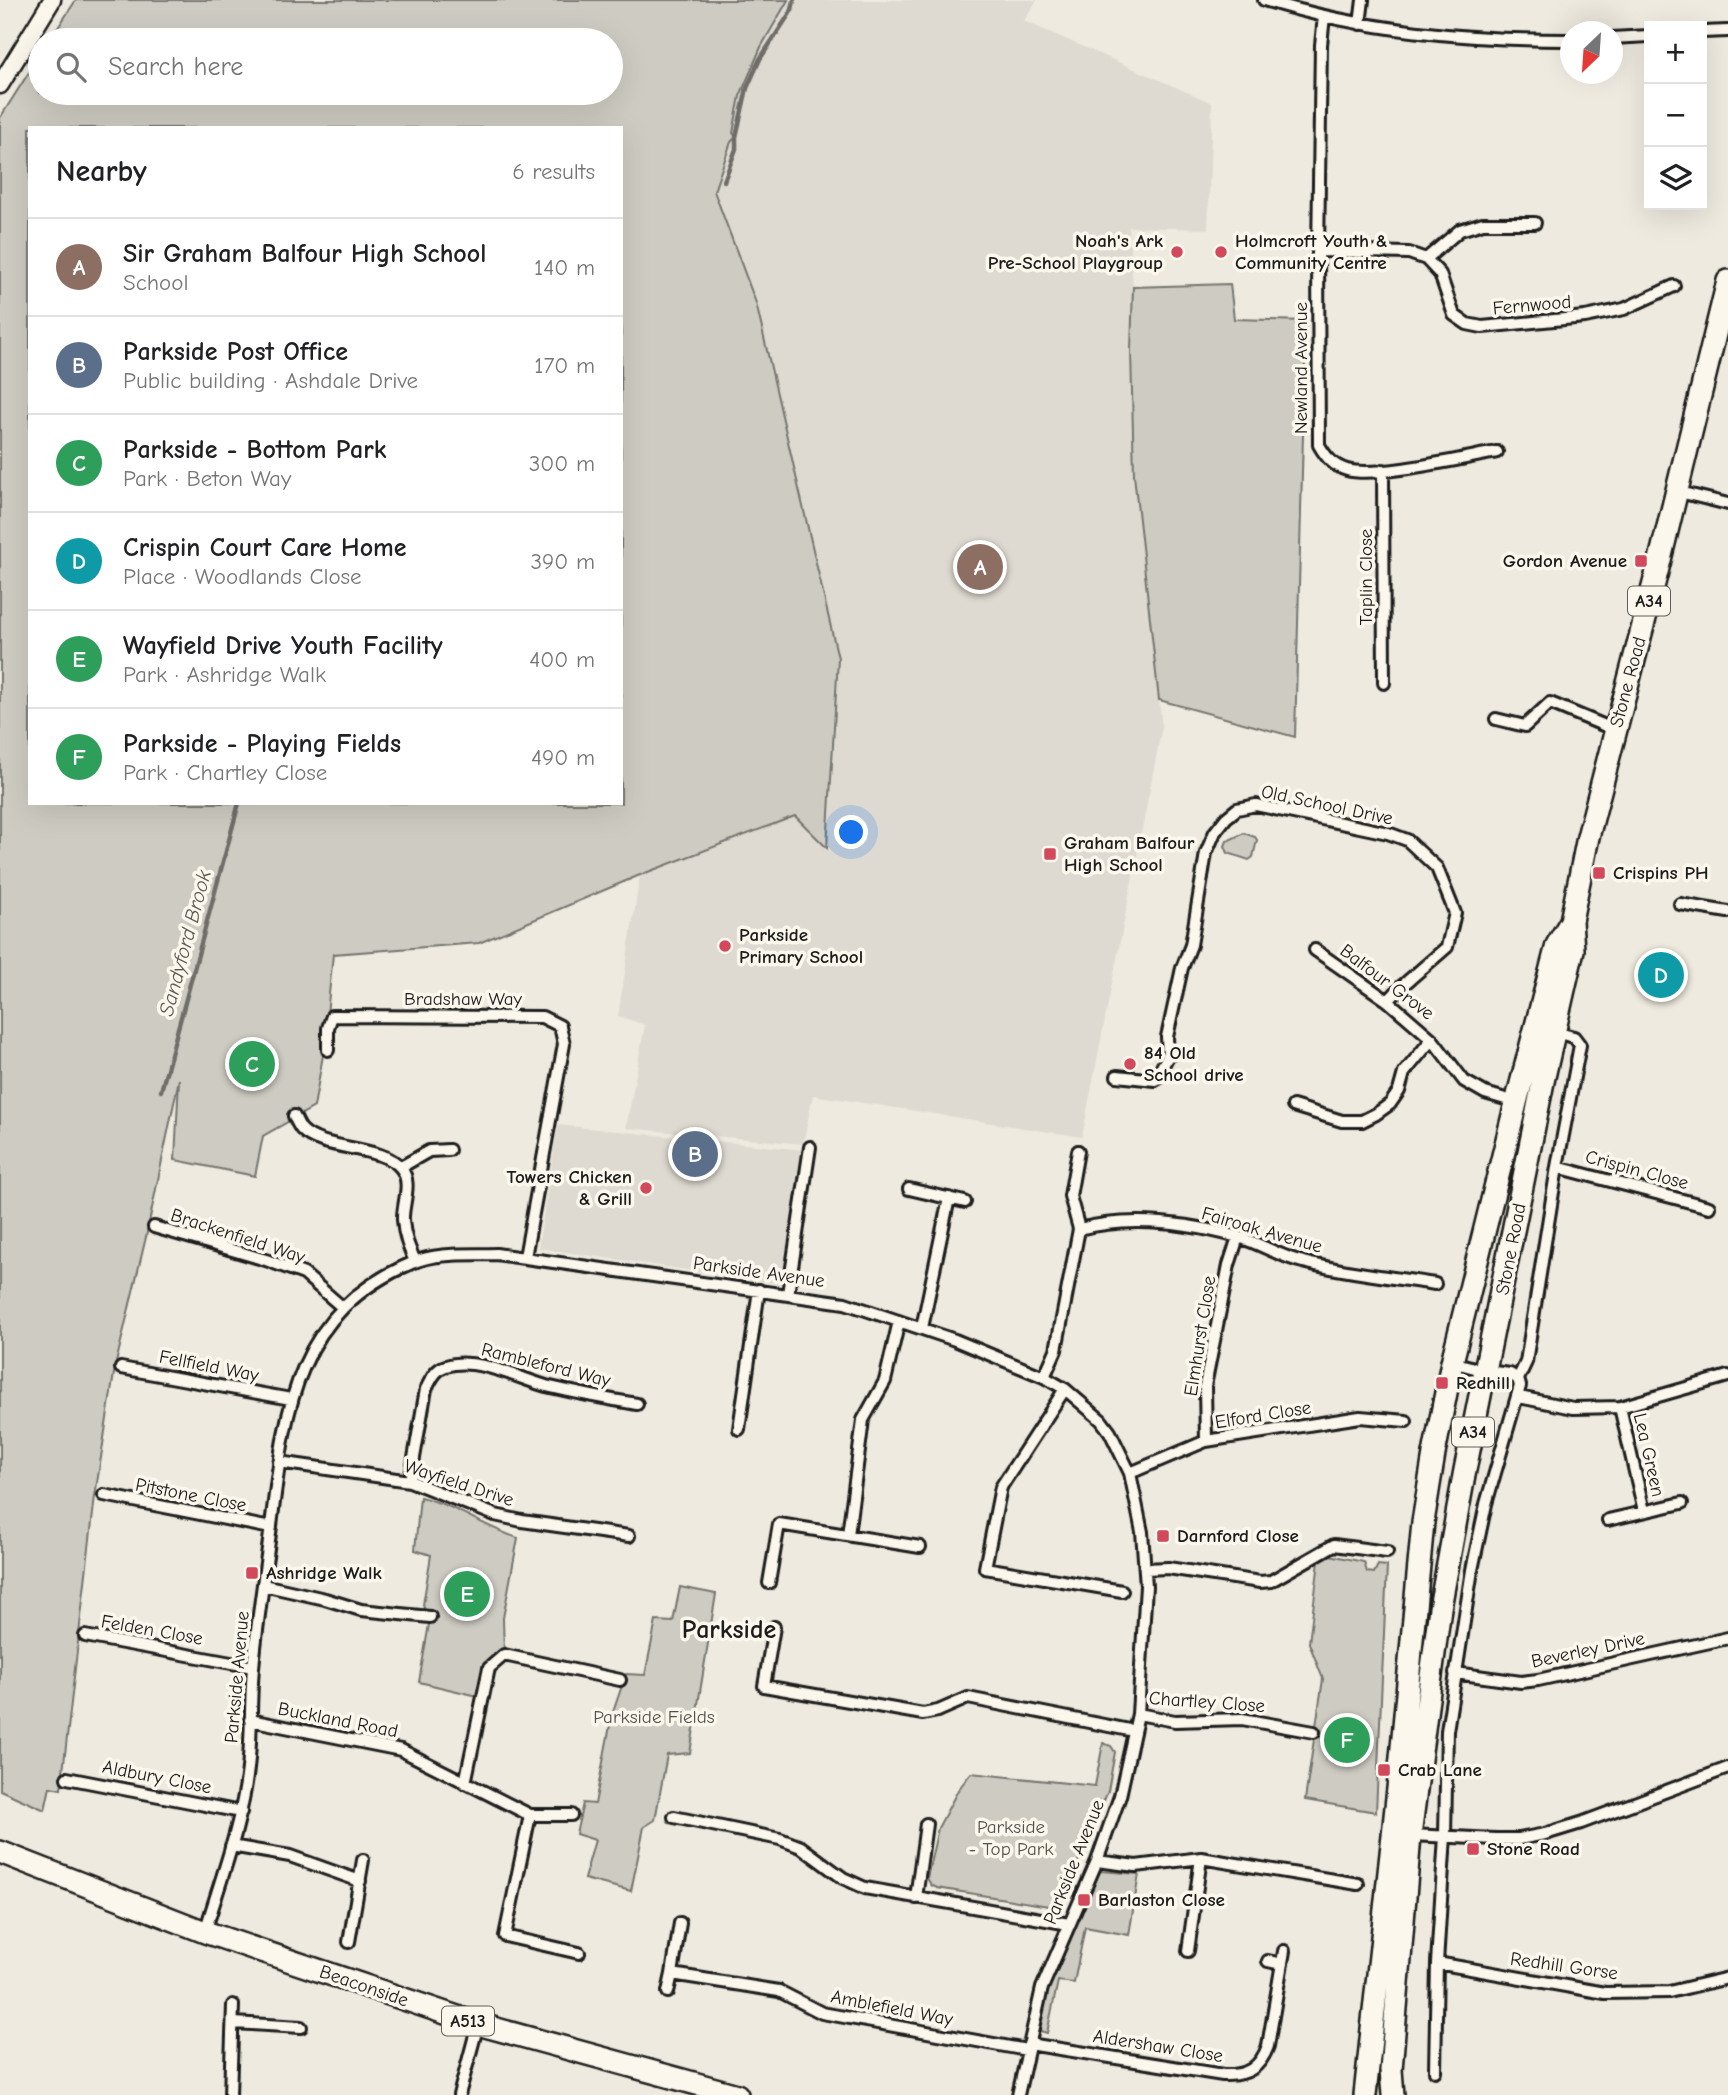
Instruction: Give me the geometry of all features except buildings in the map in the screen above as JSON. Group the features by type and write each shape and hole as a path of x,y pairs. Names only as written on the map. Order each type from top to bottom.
{"highway":[{"name":"Stone Road","path":"1393,2095 1391,2070 1410,1835 1440,1608 1538,1108 1573,950 1571,921 1588,838 1728,281"},
{"name":"Stone Road","path":"1365,2095 1423,1522 1452,1362 1557,945 1571,921"},
{"name":"Beaconside","path":"0,1852 205,1932 478,2024 737,2095"}],"street":[{"path":"35,28 52,0"},
{"path":"1264,0 1360,24 1467,37 1560,40"},
{"path":"1360,24 1363,0"},
{"name":"Newland Avenue","path":"1324,16 1321,45 1318,251 1319,445 1326,458 1348,471 1383,470 1497,452"},
{"path":"1707,32 1728,31"},
{"path":"1623,37 1644,36"},
{"path":"0,85 28,39"},
{"path":"1318,251 1409,253 1426,259 1460,230 1483,223 1535,223"},
{"name":"Fernwood","path":"1426,259 1440,274 1454,315 1467,324 1482,327 1585,317 1624,309 1674,286"},
{"name":"Taplin Close","path":"1383,470 1384,683"},
{"path":"1675,491 1728,503"},
{"path":"1496,719 1525,726 1550,703 1615,730"},
{"name":"Old School Drive","path":"1117,1076 1155,1080 1168,1056 1167,1037 1182,968 1191,945 1206,853 1215,832 1237,809 1256,805 1388,833 1407,840 1437,868 1455,913 1447,947 1388,1001"},
{"path":"1680,904 1728,912"},
{"name":"Balfour Grove","path":"1315,950 1388,1001 1432,1039 1464,1080 1485,1093 1538,1108"},
{"name":"Bradshaw Way","path":"328,1050 328,1028 332,1016 542,1017 559,1026 565,1044 525,1257"},
{"path":"1435,2071 1447,1731 1455,1673 1486,1504 1519,1397 1518,1379 1526,1362 1557,1167 1580,1045 1574,1037 1554,1032"},
{"path":"1293,1106 1342,1121 1362,1121 1390,1104 1404,1073 1432,1039"},
{"path":"294,1116 302,1130 320,1139 386,1157 401,1167 406,1177 407,1189 403,1217 405,1238 415,1261"},
{"path":"788,1294 810,1147"},
{"path":"401,1167 429,1151 449,1150"},
{"path":"1044,1377 1056,1350 1079,1229 1070,1196 1078,1151"},
{"name":"Crispin Close","path":"1557,1167 1709,1208"},
{"path":"909,1189 965,1202"},
{"path":"922,1328 949,1198"},
{"name":"Fairoak Avenue","path":"1079,1229 1105,1222 1187,1227 1238,1237 1302,1262 1435,1284"},
{"name":"Brackenfield Way","path":"154,1227 304,1274 342,1307"},
{"name":"Elmhurst Close","path":"1206,1441 1205,1386 1229,1265 1238,1237"},
{"name":"Parkside Avenue","path":"205,1932 241,1812 248,1767 253,1667 279,1462 291,1399 308,1358 342,1307 378,1279 415,1261 496,1254 845,1303 992,1354 1065,1389 1101,1420 1110,1432 1130,1473 1142,1532 1146,1586 1138,1714 1120,1796 1097,1861 1041,1988 1018,2095"},
{"path":"739,1429 759,1290"},
{"path":"848,1535 863,1420 885,1381 899,1321"},
{"path":"1452,1362 1510,1374 1518,1379"},
{"name":"Rambleford Way","path":"410,1481 426,1389 432,1376 444,1366 464,1363 482,1366 557,1388 637,1404"},
{"name":"Fellfield Way","path":"121,1367 291,1399"},
{"path":"1519,1397 1573,1408 1620,1407 1728,1376"},
{"path":"1065,1389 1001,1487 985,1567 1122,1591"},
{"name":"Lea Green","path":"1620,1407 1644,1511"},
{"name":"Elford Close","path":"1130,1473 1206,1441 1360,1418 1406,1421"},
{"name":"Wayfield Drive","path":"279,1462 410,1481 495,1515 629,1536"},
{"name":"Pitstone Close","path":"104,1495 271,1528"},
{"name":"Lea Green","path":"1608,1520 1682,1503"},
{"path":"769,1583 779,1524 920,1547"},
{"path":"1145,1569 1168,1568 1260,1582 1271,1581 1334,1545 1387,1552"},
{"path":"263,1585 361,1610 430,1617"},
{"path":"774,1627 764,1686 923,1714 938,1711 968,1698 1134,1731"},
{"name":"Felden Close","path":"85,1636 253,1667"},
{"name":"Beverley Drive","path":"1455,1673 1521,1682 1538,1680 1728,1638"},
{"path":"465,1783 489,1668 504,1655 620,1680"},
{"name":"Chartley Close","path":"1138,1714 1175,1721 1242,1719 1314,1732"},
{"name":"Buckland Road","path":"250,1720 401,1750 530,1815 571,1815"},
{"path":"1410,1835 1519,1839 1545,1834 1728,1768"},
{"name":"Aldbury Close","path":"67,1778 241,1812"},
{"path":"530,1815 505,1937 579,1953"},
{"path":"674,1817 780,1839 801,1847 843,1878 865,1888 1069,1924"},
{"path":"916,1898 926,1824"},
{"path":"231,1846 290,1856 360,1881"},
{"path":"1188,1951 1201,1857"},
{"path":"1097,1861 1136,1866 1201,1857 1358,1884"},
{"path":"349,1942 363,1860"},
{"path":"668,1993 680,1923"},
{"name":"Aldershaw Close","path":"1028,2047 1223,2075 1247,2073 1256,2068 1268,2046 1284,1951"},
{"path":"1268,1961 1282,1964"},
{"name":"Redhill Gorse","path":"1437,1963 1605,1993 1669,1992 1728,1978"},
{"name":"Amblefield Way","path":"672,1974 779,1991 822,2013 1028,2047"},
{"path":"230,2095 233,2005"},
{"path":"233,2023 301,2027"},
{"path":"460,2095 478,2024"}],"shaded area":[{"path":"788,0 1037,0 1024,21 1212,103 1208,229 1129,227 1133,287 1131,350 1134,475 1162,727 1082,1137 813,1095 803,1144 626,1128 645,1025 618,1016 640,875 796,815 827,847 838,658 756,303 714,191 730,148 740,96 761,47"},
{"path":"558,1125 804,1150 782,1284 538,1248"}],"green space":[{"path":"76,0 788,0 761,47 740,96 733,133 736,137 731,142 714,191 756,303 838,658 827,848 795,816 640,875 479,943 333,954 323,1055 314,1107 263,1136 255,1176 175,1160 179,1079 115,1367 95,1496 61,1789 50,1787 45,1810 0,1790 0,118 28,74 28,105 623,105 623,28 58,28"},
{"path":"1230,284 1234,319 1306,321 1295,737 1159,700 1134,475 1131,350 1133,287"},
{"path":"1244,833 1257,840 1253,857 1249,860 1228,853 1225,846 1227,841"},
{"path":"420,1497 445,1505 518,1538 503,1618 504,1655 489,1668 482,1697 419,1682 429,1624 423,1605 431,1555 415,1550"},
{"path":"1320,1553 1364,1562 1367,1572 1374,1573 1378,1565 1387,1566 1376,1812 1305,1800 1323,1679 1309,1643"},
{"name":"Parkside Fields","path":"680,1587 716,1594 690,1753 667,1755 655,1820 644,1827 631,1891 584,1879 595,1840 576,1834 583,1803 595,1804 612,1715 626,1674 645,1675 656,1621 673,1622"},
{"name":"Parkside - Top Park","path":"1103,1743 1111,1746 1115,1752 1108,1791 1060,1904 1055,1907 931,1885 927,1878 938,1828 958,1790 971,1773 1095,1786"},
{"path":"1100,1871 1139,1874 1129,1935 1085,1927 1074,1983 1058,1981 1047,2033 1037,2030 1054,1968"}],"waterway":[{"name":"Sandyford Brook","path":"724,181 736,149 736,137 747,88 760,59 792,10 794,0"},
{"name":"Sandyford Brook","path":"161,1091 238,805"}],"place":[{"name":"Noah's Ark Pre-School Playgroup","path":"1177,252"},
{"name":"Holmcroft Youth & Community Centre","path":"1221,252"},
{"name":"Gordon Avenue","path":"1641,561"},
{"name":"Sir Graham Balfour High School","path":"980,567"},
{"name":"Graham Balfour High School","path":"1050,854"},
{"name":"Crispins PH","path":"1599,873"},
{"name":"Parkside Primary School","path":"725,946"},
{"name":"Crispin Court Care Home","path":"1661,975"},
{"name":"Parkside - Bottom Park","path":"252,1064"},
{"name":"84 Old School drive","path":"1130,1064"},
{"name":"Parkside Post Office","path":"695,1154"},
{"name":"Towers Chicken & Grill","path":"646,1188"},
{"name":"Redhill","path":"1442,1383"},
{"name":"Darnford Close","path":"1163,1536"},
{"name":"Ashridge Walk","path":"252,1573"},
{"name":"Wayfield Drive Youth Facility","path":"467,1594"},
{"name":"Parkside - Playing Fields","path":"1347,1740"},
{"name":"Crab Lane","path":"1384,1770"},
{"name":"Stone Road","path":"1473,1849"},
{"name":"Barlaston Close","path":"1084,1900"}],"district":[{"name":"Parkside","path":"729,1630"}]}
